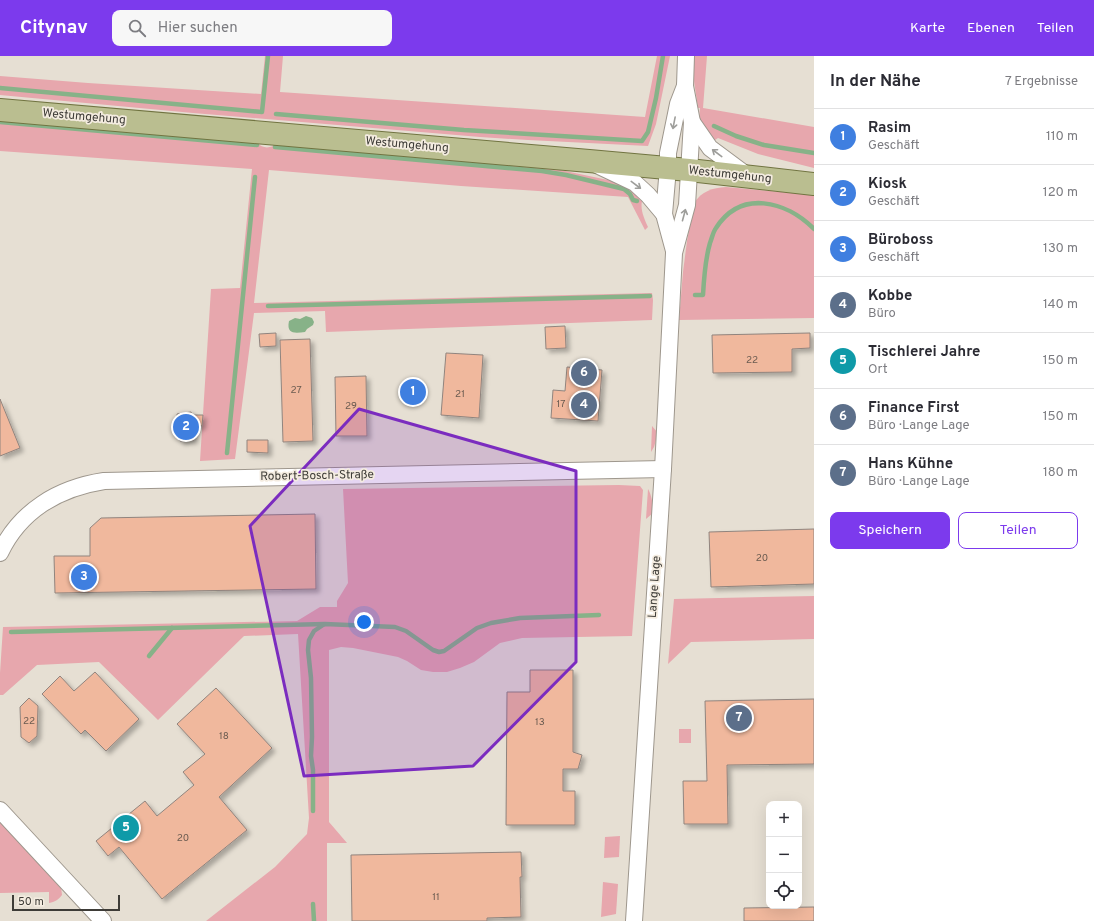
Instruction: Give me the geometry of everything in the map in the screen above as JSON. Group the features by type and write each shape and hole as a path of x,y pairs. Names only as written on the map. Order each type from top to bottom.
{"main road":[{"name":"Westumgehung","path":"0,110 678,169 814,184"}],"street":[{"path":"686,56 685,86 692,122 710,148 749,177"},
{"path":"678,169 668,153 678,104 685,86"},
{"path":"678,169 692,122"},
{"name":"Lange Lage","path":"589,161 635,183 648,195 664,214 674,253"},
{"name":"Lange Lage","path":"664,214 678,169"},
{"name":"Lange Lage","path":"634,921 663,469 674,253 687,205 678,169"},
{"name":"Robert-Bosch-Straße","path":"0,553 20,523 38,506 71,488 104,481 663,469"},
{"path":"0,810 103,921"}],"highlighted area":[{"path":"359,409 576,471 576,662 473,766 304,776 250,526"}],"shaded area":[{"path":"265,56 283,56 280,92 645,117 657,56 670,56 656,124 648,146 480,137 0,95 0,76 261,94"},
{"path":"694,56 707,56 703,108 814,127 814,168 758,154 718,138 712,142 704,130 700,119 700,108 698,108 694,81"},
{"path":"0,119 256,142 265,147 270,147 280,143 551,168 608,180 634,190 643,198 642,209 648,227 645,230 628,197 461,186 269,170 254,303 652,293 652,320 326,332 325,311 254,313 235,459 200,461 211,289 240,288 252,169 0,151"},
{"path":"726,187 814,195 814,318 679,320 683,272 694,203 700,196 708,191"},
{"path":"306,316 312,318 314,322 313,325 305,332 295,333 290,331 288,326 289,321"},
{"path":"652,426 658,433 651,452"},
{"path":"619,485 640,486 643,490 632,636 522,638 500,643 474,662 447,672 421,670 398,657 353,648 341,647 329,650 329,822 347,843 327,843 327,921 206,921 275,867 307,834 309,818 298,634 244,636 158,720 99,662 37,665 3,695 0,695 3,627 297,621 320,607 337,607 337,601 348,583 343,489"},
{"path":"648,489 652,501 653,513 646,519"},
{"path":"814,596 814,639 691,642 668,664 674,599"},
{"path":"679,729 691,729 691,743 679,743"},
{"path":"0,822 61,887 62,895 58,899 49,903 49,892 0,893"},
{"path":"620,836 619,857 604,858 605,837"},
{"path":"603,882 618,884 616,914 601,917"}],"building":[{"path":"565,326 566,348 546,349 545,327"},
{"path":"276,333 276,346 260,347 259,334"},
{"path":"810,333 810,348 792,349 792,372 713,373 712,335"},
{"path":"310,339 313,441 283,442 280,340"},
{"path":"446,353 483,355 479,418 441,415"},
{"path":"567,367 602,370 598,421 551,418 553,390 565,391"},
{"path":"366,376 367,436 336,436 335,377"},
{"path":"0,399 20,448 0,456"},
{"path":"191,412 192,415 203,415 202,426 193,426 194,440 180,441 177,414"},
{"path":"247,440 268,440 268,453 247,452"},
{"path":"315,514 316,589 55,593 54,556 90,556 90,528 101,518"},
{"path":"814,529 814,584 711,587 709,532"},
{"path":"530,670 573,670 573,752 582,755 578,769 563,769 563,791 575,791 575,825 506,825 507,692 530,692"},
{"path":"95,672 139,719 106,751 85,730 81,734 42,694 60,676 74,691"},
{"path":"216,688 272,748 219,797 247,830 162,899 119,847 108,856 96,841 145,801 157,816 194,785 183,772 205,754 177,724"},
{"path":"29,698 38,706 37,736 29,743 21,737 20,707"},
{"path":"814,699 814,764 727,765 728,824 684,824 683,781 707,781 705,701"},
{"path":"521,852 521,917 487,918 487,921 352,921 351,855"},
{"path":"802,907 814,907 814,921 744,921 744,908 802,909"}],"waterway":[{"path":"0,88 262,112 268,56"},
{"path":"276,114 464,130 642,141 648,132 656,98 663,56"},
{"path":"0,122 257,145"},
{"path":"714,126 736,136 764,145 814,153"},
{"path":"275,147 542,171 566,175 624,189 630,194 633,200 637,201"},
{"path":"227,453 255,177"},
{"path":"695,295 703,295 707,256 714,231 726,216 738,208 751,204 764,203 777,206 803,219 814,229"},
{"path":"268,306 650,296"},
{"path":"11,632 325,624 395,627 406,631 433,650 439,652 444,651 477,628 491,623 520,618 599,615"},
{"path":"313,811 311,678 308,650 309,640 314,631 323,625"},
{"path":"149,656 172,628"},
{"path":"313,904 314,921"}],"place":[{"name":"Finance First","path":"584,373"},
{"name":"Rasim","path":"413,392"},
{"name":"Kobbe","path":"584,405"},
{"name":"Kiosk","path":"186,427"},
{"name":"Büroboss","path":"84,577"},
{"name":"Hans Kühne","path":"739,718"},
{"name":"Tischlerei Jahre","path":"126,828"}]}
